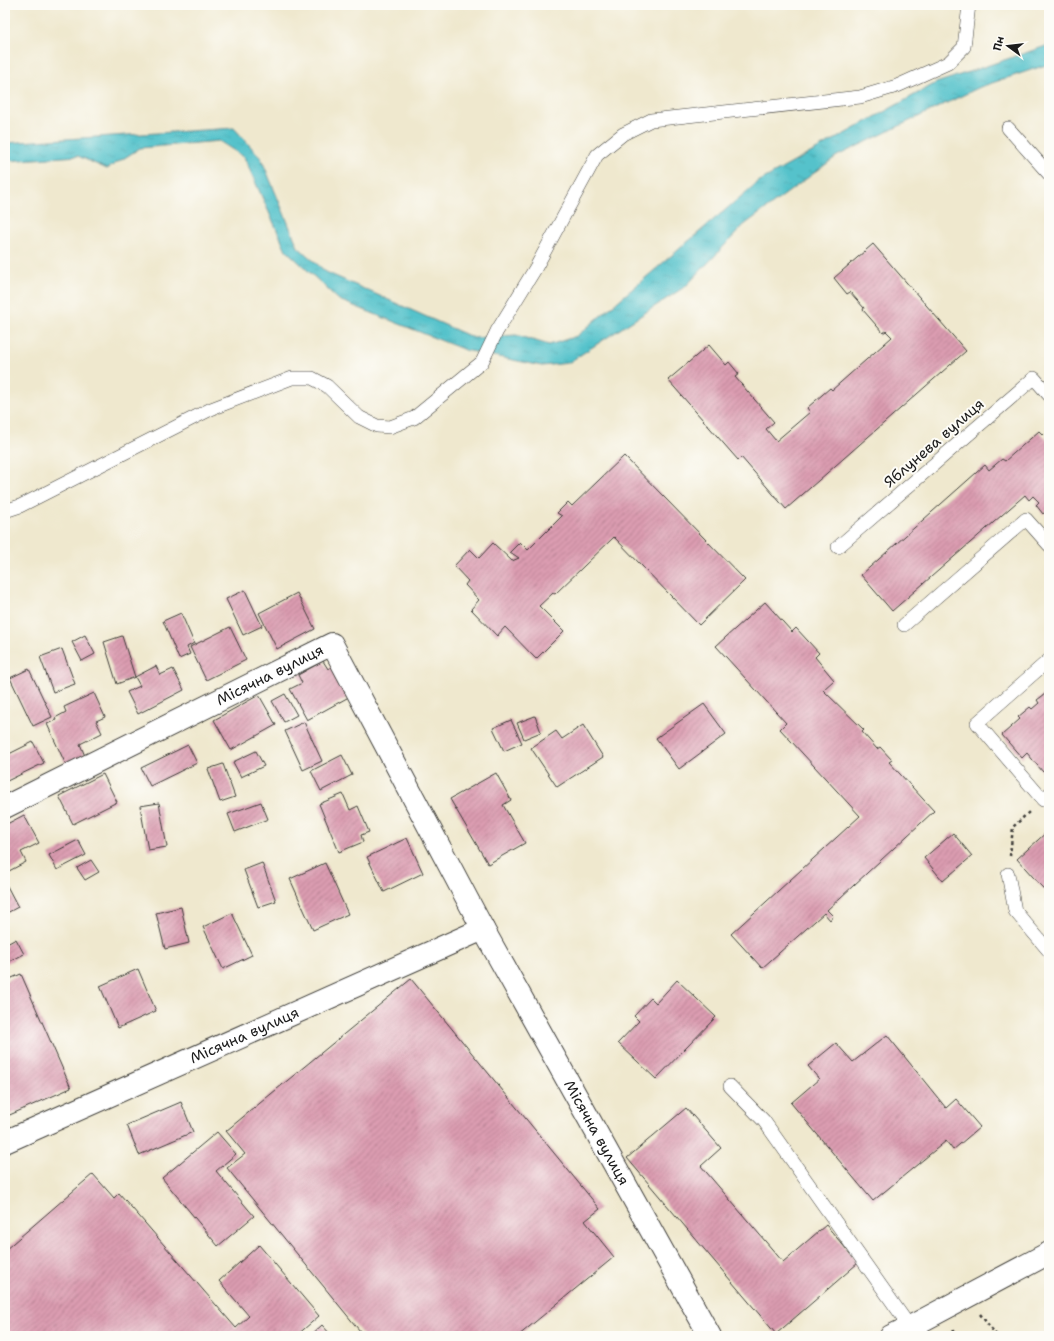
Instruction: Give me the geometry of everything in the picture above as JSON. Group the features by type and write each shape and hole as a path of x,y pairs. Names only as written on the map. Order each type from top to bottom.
{"street":[{"name":"Місячна вулиця","path":"5,807 332,644 483,929 710,1336"},
{"name":"Місячна вулиця","path":"5,1142 483,929"},
{"path":"891,1336 914,1332 1049,1254"}],"lane":[{"path":"5,511 27,502 211,409 292,378 312,378 327,386 359,417 378,426 390,427 414,418 482,362 497,331 535,269 597,155 623,134 651,120 860,97 897,86 948,63 964,47 969,5"},
{"path":"1008,128 1049,174"},
{"name":"Яблунева вулиця","path":"838,547 1034,378 1049,395"},
{"path":"904,625 1026,519 1049,545"},
{"path":"1046,797 977,723 1049,660"},
{"path":"1008,874 1015,911 1049,951"},
{"path":"730,1086 764,1121 914,1332"}],"path":[{"path":"1008,874 1013,827 1046,797"}],"water":[{"path":"1049,45 1049,64 980,87 837,156 744,225 686,286 568,363 542,366 465,350 339,300 286,250 244,157 219,141 140,148 107,169 78,156 5,161 5,143 234,128 261,158 298,247 326,272 474,338 516,335 549,345 577,336 758,182 936,83"}],"building":[{"path":"873,244 966,351 786,509 741,457 738,460 668,380 709,345 726,365 729,362 739,374 735,377 774,422 766,429 776,441 810,412 807,408 830,388 832,390 892,337 886,331 883,333 850,292 847,294 834,278"},
{"path":"1039,431 1049,441 1049,514 1046,511 1043,514 1036,505 1039,502 1033,496 1029,500 1025,495 892,611 861,575 985,465 989,470 1002,459 1005,461"},
{"path":"624,456 745,580 699,625 614,537 555,594 553,593 539,606 564,631 536,659 505,627 497,636 471,609 479,600 465,585 468,581 454,566 470,549 479,558 493,543 512,561 519,558 510,552 520,542 528,550 562,516 557,513 568,502 572,506"},
{"path":"245,590 262,626 243,635 226,599"},
{"path":"297,593 315,629 277,649 259,613"},
{"path":"765,602 792,632 796,628 819,653 815,657 834,680 823,690 864,730 862,732 877,749 880,747 892,760 889,762 934,811 827,910 833,916 830,920 824,913 762,968 731,934 860,816 780,729 786,723 716,646"},
{"path":"181,613 194,643 187,647 190,654 179,659 163,621"},
{"path":"230,627 246,660 206,680 190,647"},
{"path":"85,635 95,654 82,661 72,642"},
{"path":"122,636 135,677 117,684 104,642"},
{"path":"62,649 75,684 53,692 40,657"},
{"path":"323,661 328,669 338,663 356,693 307,720 290,689 302,683 298,675"},
{"path":"156,666 160,675 173,669 184,690 138,714 127,692 140,686 135,677"},
{"path":"29,669 52,717 33,726 10,678"},
{"path":"94,693 105,717 96,721 102,733 80,744 85,756 66,765 47,724 56,720 55,718 66,712 64,707"},
{"path":"285,694 297,715 284,722 272,701"},
{"path":"1045,694 1047,696 1049,695 1049,767 1043,772 1027,753 1022,758 1002,735 1020,719 1018,717 1030,707 1032,709 1039,703 1037,700"},
{"path":"259,695 276,725 231,750 214,720"},
{"path":"704,704 726,734 679,769 656,738"},
{"path":"535,716 541,732 524,739 517,723"},
{"path":"511,720 522,743 504,751 493,728"},
{"path":"304,722 322,761 303,770 285,731"},
{"path":"583,725 603,757 557,787 531,748 556,731 562,739"},
{"path":"33,742 44,763 5,782 5,756"},
{"path":"188,745 197,763 150,786 141,768"},
{"path":"256,751 264,766 241,777 233,762"},
{"path":"342,755 352,775 321,791 311,771"},
{"path":"223,764 235,797 220,802 208,769"},
{"path":"496,773 511,800 503,805 525,843 488,864 450,799"},
{"path":"103,774 117,802 73,824 59,796"},
{"path":"343,794 350,810 358,806 369,832 361,835 363,842 339,852 319,804"},
{"path":"261,802 268,819 235,832 228,814"},
{"path":"159,803 167,847 148,850 140,806"},
{"path":"24,815 39,843 21,852 26,862 9,871 5,864 5,825"},
{"path":"1049,830 1049,895 1017,859"},
{"path":"953,833 972,856 943,881 924,858"},
{"path":"407,838 423,873 384,892 367,857"},
{"path":"78,840 86,855 57,870 49,855"},
{"path":"91,860 99,872 85,880 77,868"},
{"path":"262,863 276,901 258,907 244,870"},
{"path":"325,863 348,914 313,930 290,879"},
{"path":"7,886 18,907 5,914 5,887"},
{"path":"181,907 189,943 165,949 156,913"},
{"path":"232,913 252,955 223,969 203,927"},
{"path":"16,939 24,954 5,964 5,945"},
{"path":"138,969 156,1011 118,1028 100,986"},
{"path":"21,974 71,1088 5,1117 5,981"},
{"path":"411,979 600,1209 585,1221 614,1257 518,1336 364,1336 227,1168 245,1154 226,1131"},
{"path":"677,980 716,1017 656,1079 618,1043 639,1021 634,1016 651,998 656,1003"},
{"path":"887,1035 946,1108 956,1099 980,1127 953,1150 946,1141 873,1201 791,1103 819,1079 808,1066 836,1043 853,1062"},
{"path":"181,1102 193,1132 139,1155 127,1125"},
{"path":"686,1108 721,1148 701,1166 783,1262 826,1225 858,1263 776,1334 627,1158"},
{"path":"217,1132 236,1154 216,1171 254,1216 218,1246 162,1178"},
{"path":"93,1174 114,1198 119,1193 236,1328 249,1316 219,1281 259,1245 319,1316 296,1336 5,1336 5,1250"},
{"path":"322,1325 332,1336 310,1336"}]}
